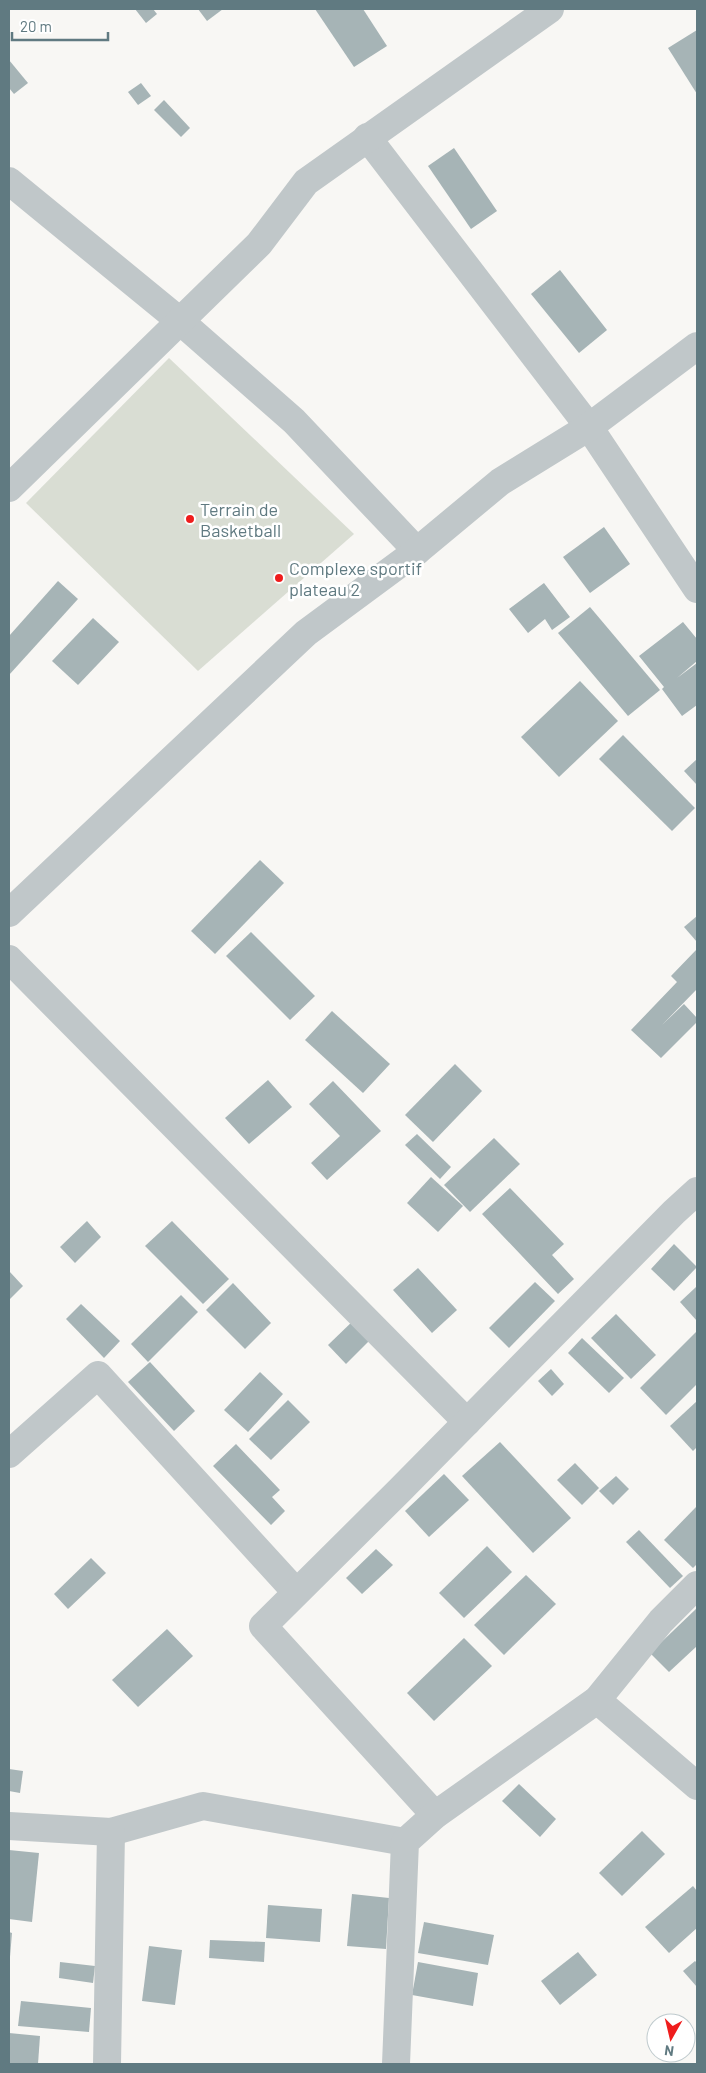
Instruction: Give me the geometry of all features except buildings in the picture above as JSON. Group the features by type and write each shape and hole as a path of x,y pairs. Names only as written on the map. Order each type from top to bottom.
{"street":[{"path":"9,488 259,244 306,182 550,9"},
{"path":"368,137 589,427 697,589"},
{"path":"9,182 180,321 294,421 417,551"},
{"path":"9,912 306,633 417,551 500,482 589,427 697,346"},
{"path":"9,959 467,1422"},
{"path":"435,1815 263,1626 697,1191"},
{"path":"9,1454 98,1375 296,1592"},
{"path":"396,2064 405,1842 435,1815 597,1700 661,1621 697,1585"},
{"path":"597,1700 697,1786"},
{"path":"9,1826 111,1832 204,1806 405,1842"},
{"path":"107,2064 111,1832"}],"shaded area":[{"name":"Terrain de Basketball","path":"169,358 354,534 198,671 26,503"}],"place":[{"name":"Terrain de Basketball","path":"190,519"},
{"name":"Complexe sportif plateau 2","path":"279,578"}]}
